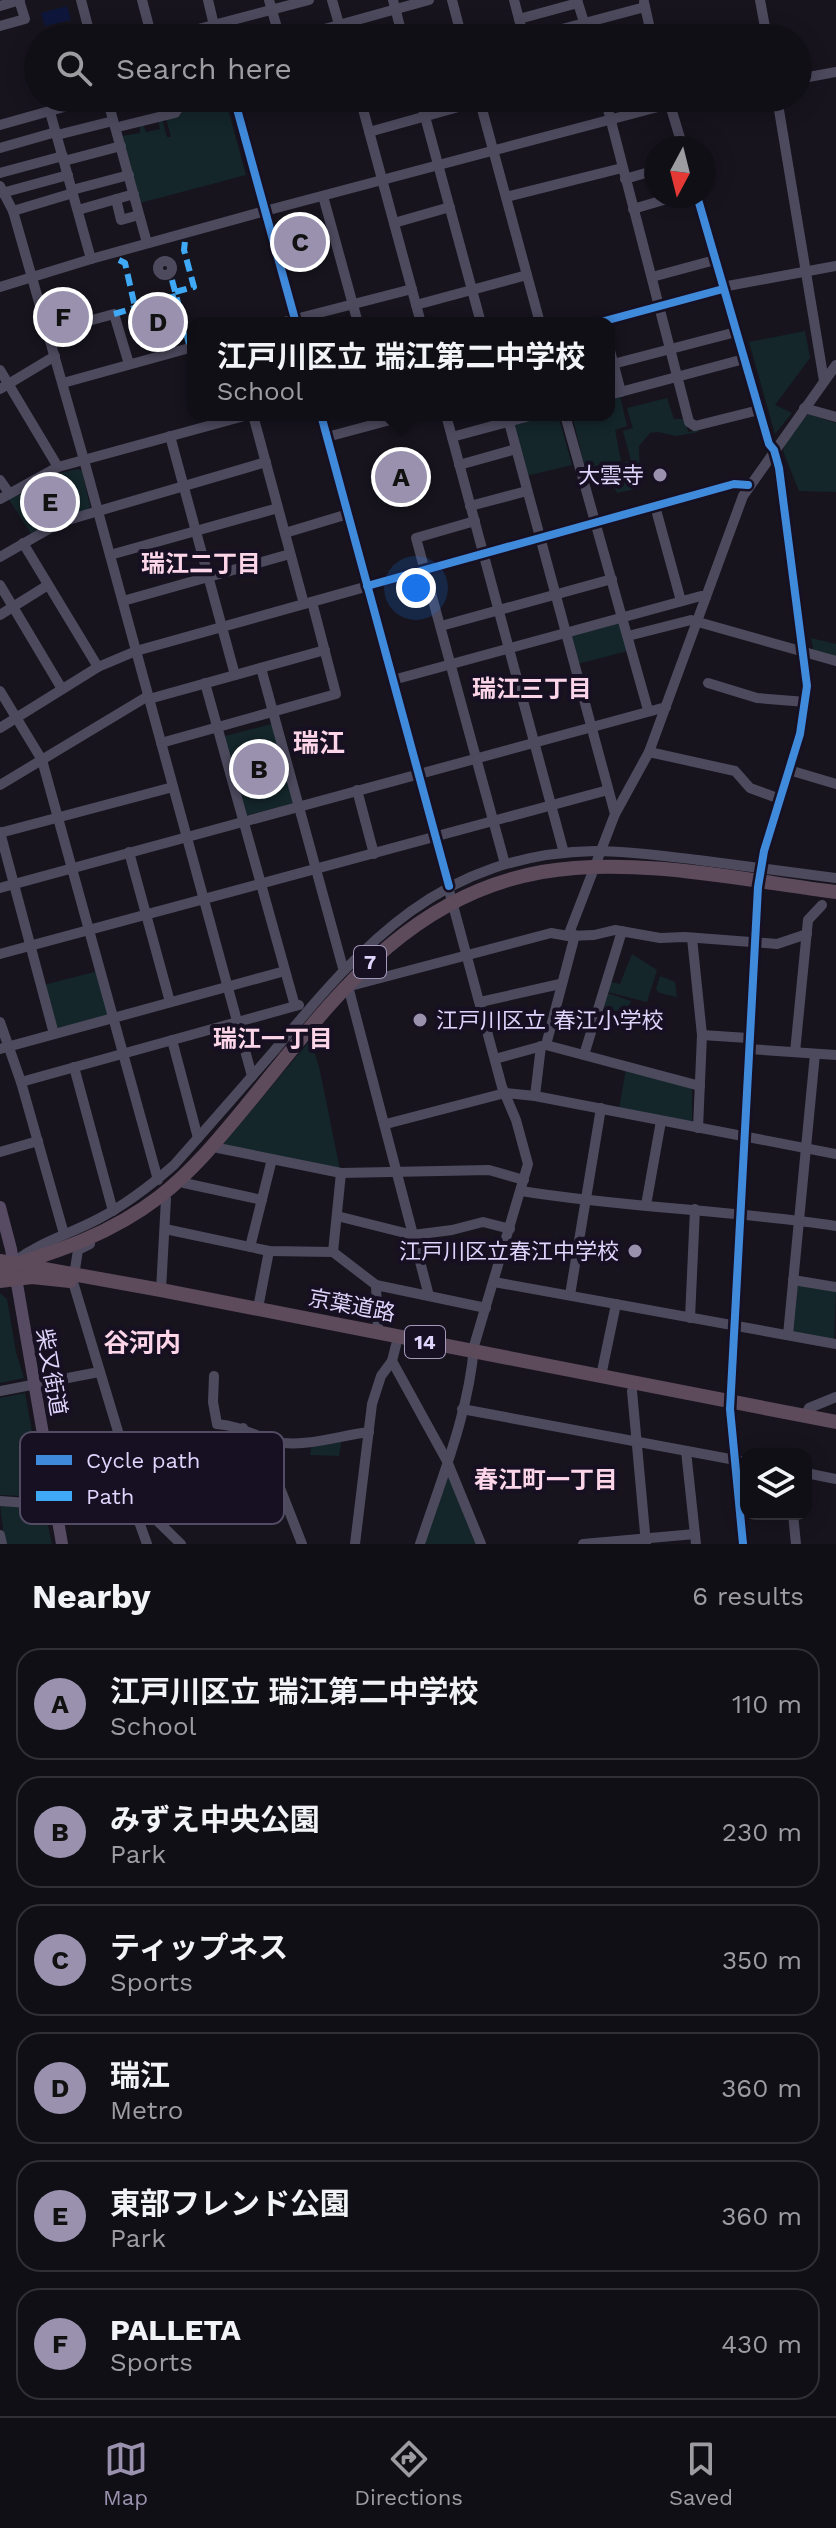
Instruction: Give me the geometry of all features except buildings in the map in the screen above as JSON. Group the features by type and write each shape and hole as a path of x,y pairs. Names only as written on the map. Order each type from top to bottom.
{"highway":[{"name":"7","path":"3,1263 93,1228 154,1191 207,1140 349,971 401,924 457,890 518,869 583,859 659,861 836,880"},
{"name":"7","path":"3,1263 97,1235 159,1197 213,1145 356,976 407,930 461,898 500,882 541,872 608,867 660,869 829,897"},
{"name":"京葉道路","path":"3,1263 396,1345 601,1376 836,1430"},
{"name":"京葉道路","path":"0,1281 74,1277 161,1290 378,1332 632,1391 836,1422"}],"main road":[{"name":"柴又街道","path":"0,1207 3,1263 16,1278 43,1432"},
{"name":"柴又街道","path":"58,1524 62,1544"}],"street":[{"path":"0,6 20,0 25,19 0,26"},
{"path":"81,0 87,24"},
{"path":"142,0 148,24"},
{"path":"208,0 214,24"},
{"path":"217,24 270,5 309,0"},
{"path":"332,0 339,24"},
{"path":"342,24 395,4 429,0"},
{"path":"452,0 458,24"},
{"path":"514,0 521,24"},
{"path":"760,0 764,24"},
{"path":"519,19 578,2 584,23"},
{"path":"580,24 645,3 649,24"},
{"path":"395,4 400,24"},
{"path":"812,76 836,72"},
{"path":"0,125 50,112 91,259"},
{"path":"113,112 147,243"},
{"path":"0,148 176,112"},
{"path":"238,112 294,317"},
{"path":"364,112 419,317"},
{"path":"425,112 480,317"},
{"path":"369,132 439,112"},
{"path":"482,112 538,317"},
{"path":"608,112 691,425 759,410"},
{"path":"0,287 147,243 630,112"},
{"path":"672,112 680,136"},
{"path":"779,112 824,381"},
{"path":"0,173 121,146"},
{"path":"506,197 644,171"},
{"path":"68,175 2,191 13,211 63,383 252,1076"},
{"path":"13,211 129,175"},
{"path":"78,210 134,194"},
{"path":"323,196 356,317"},
{"path":"116,199 121,220 139,215"},
{"path":"633,209 644,206"},
{"path":"394,223 450,207"},
{"path":"462,1409 740,1461 731,1405 758,887 760,868 800,734 807,686 780,474 700,208"},
{"path":"652,277 715,260"},
{"path":"615,319 723,288 836,266"},
{"path":"416,305 527,275"},
{"path":"310,317 412,289"},
{"path":"48,332 114,314 129,364"},
{"path":"615,363 736,332"},
{"path":"63,383 129,364 187,353"},
{"path":"4,386 55,356"},
{"path":"615,394 744,359"},
{"path":"535,1096 544,1046 572,936 600,851 615,814 649,752 748,485 836,365"},
{"path":"0,370 4,386 58,467"},
{"path":"615,371 621,392"},
{"path":"804,408 836,417"},
{"path":"0,480 4,496 58,467 170,436 207,421"},
{"path":"161,743 336,694 325,650 290,554 252,421"},
{"path":"323,421 495,1059 528,1159 486,1308 462,1409 422,1542"},
{"path":"327,437 375,421"},
{"path":"450,421 564,853"},
{"path":"452,437 499,421"},
{"path":"509,421 615,814"},
{"path":"567,421 648,710"},
{"path":"170,436 235,675"},
{"path":"459,465 516,449"},
{"path":"0,557 61,522 266,462"},
{"path":"760,469 780,474"},
{"path":"0,728 98,667 136,651 734,484 748,485"},
{"path":"470,506 527,491"},
{"path":"655,506 681,601"},
{"path":"110,555 278,508"},
{"path":"285,533 348,514"},
{"path":"475,521 416,538 505,864"},
{"path":"23,543 98,667"},
{"path":"123,601 290,554"},
{"path":"441,626 612,579"},
{"path":"0,585 62,689"},
{"path":"0,615 48,585"},
{"path":"393,680 681,601 706,597"},
{"path":"628,636 691,620 836,661"},
{"path":"0,785 148,697 325,650"},
{"path":"261,668 343,968"},
{"path":"205,683 295,1006"},
{"path":"708,683 757,698 806,702"},
{"path":"0,691 42,760 158,1180"},
{"path":"0,888 476,756 666,707"},
{"path":"649,752 735,771 750,788 780,799"},
{"path":"789,770 836,784"},
{"path":"54,1034 0,833 173,787"},
{"path":"357,790 374,854"},
{"path":"0,954 608,790"},
{"path":"3,1263 113,1211 158,1180 198,1138 343,968 392,924 449,886 505,864 564,853 600,851 760,868 836,880"},
{"path":"129,852 170,1002"},
{"path":"118,1432 74,1277 78,1250 123,1228 184,1183 218,1148 352,988 412,932 454,907 504,887 533,879 593,872 659,875 829,897"},
{"path":"829,897 836,910"},
{"path":"795,1052 803,935 808,920 829,897"},
{"path":"352,988 551,933 572,936 622,931 660,938 777,944 803,935"},
{"path":"584,1055 622,931"},
{"path":"692,938 702,1035 698,1128"},
{"path":"4,1048 285,971"},
{"path":"480,1002 560,984"},
{"path":"352,988 429,1296"},
{"path":"21,1082 316,1000"},
{"path":"0,1022 4,1048 21,1082 64,1234"},
{"path":"702,1035 795,1052 836,1055"},
{"path":"172,1040 198,1138"},
{"path":"495,1059 544,1046 700,1086"},
{"path":"788,1335 815,1054"},
{"path":"74,1067 113,1211"},
{"path":"386,1124 505,1093 601,1108 836,1154"},
{"path":"570,1295 601,1108"},
{"path":"646,1205 661,1121"},
{"path":"0,1152 38,1141"},
{"path":"218,1148 341,1173 489,1170 523,1185 584,1201 740,1212 836,1226"},
{"path":"250,1247 272,1159"},
{"path":"333,1252 341,1173"},
{"path":"184,1183 262,1200"},
{"path":"161,1290 166,1199"},
{"path":"690,1318 695,1209"},
{"path":"337,1216 413,1235 483,1222 510,1229"},
{"path":"165,1229 269,1251 333,1252 376,1285 486,1308"},
{"path":"258,1308 269,1251"},
{"path":"793,1280 836,1287"},
{"path":"494,1282 836,1344"},
{"path":"376,1285 378,1332"},
{"path":"601,1376 616,1304"},
{"path":"355,1544 376,1387 392,1361 396,1345"},
{"path":"392,1361 447,1461 481,1544"},
{"path":"0,1391 99,1372"},
{"path":"214,1376 213,1402 217,1424 253,1432"},
{"path":"632,1391 645,1541"},
{"path":"805,1416 809,1408 836,1397"},
{"path":"241,1432 243,1428"},
{"path":"284,1442 369,1432"},
{"path":"583,1544 695,1539 686,1451"},
{"path":"812,1474 836,1479"},
{"path":"284,1498 302,1544"},
{"path":"0,1501 20,1502"},
{"path":"742,1520 743,1544"},
{"path":"793,1520 795,1543"},
{"path":"144,1524 147,1544"},
{"path":"156,1524 181,1544"},
{"path":"0,1535 2,1544"}],"shaded area":[{"path":"229,112 246,175 140,203 122,136 140,133 140,125 146,132 160,129 158,120 162,119 167,137 171,137 166,118 182,114"},
{"path":"805,331 810,358 775,405 792,413 775,434 749,342"},
{"path":"620,396 627,426 615,430 621,461 585,468 573,421 615,421 615,397"},
{"path":"667,398 674,419 685,419 688,432 699,432 676,436 650,433 639,446 640,488 617,493 606,467 631,461 623,431 633,428 627,408"},
{"path":"808,414 836,423 836,492 799,491 783,451 787,439"},
{"path":"560,421 572,465 526,476 514,423"},
{"path":"82,471 90,506 88,510 32,535 8,498 60,473"},
{"path":"616,622 620,624 628,651 577,664 570,637 572,634"},
{"path":"811,638 836,644 836,658 814,652"},
{"path":"275,723 295,803 243,816 221,737"},
{"path":"632,954 657,970 647,1002 608,992 611,982 620,984"},
{"path":"98,971 111,1015 57,1030 44,985"},
{"path":"660,976 675,982 677,997 659,993 656,989"},
{"path":"607,993 631,1001 626,1013 603,1008"},
{"path":"311,1039 340,1170 221,1147"},
{"path":"626,1069 692,1088 692,1123 619,1109"},
{"path":"795,1283 836,1290 834,1341 790,1333"},
{"path":"0,1293 7,1299 24,1378 0,1383"},
{"path":"25,1393 32,1432 20,1432 20,1496 0,1495 0,1398"},
{"path":"342,1438 339,1456 310,1455 312,1443"},
{"path":"446,1474 450,1474 476,1544 426,1544 425,1538"},
{"path":"0,1505 20,1506 20,1524 48,1524 52,1544 5,1544"}],"water":[{"path":"67,6 71,20 44,24 41,13"}],"marked path":[{"path":"175,292 194,287 184,250 185,241"},
{"path":"119,260 125,263 135,307"},
{"path":"172,280 187,337"},
{"path":"114,314 176,296"}],"cycle path":[{"path":"238,112 294,317"},
{"path":"700,208 769,444 779,468 807,686 800,734 764,851 758,887 730,1409 743,1544"},
{"path":"615,318 723,289"},
{"path":"323,421 449,886"},
{"path":"367,586 734,484 748,485"}],"place":[{"name":"ティップネス","path":"300,242"},
{"name":"PALLETA","path":"63,317"},
{"name":"瑞江","path":"158,322"},
{"name":"大雲寺","path":"660,475"},
{"name":"江戸川区立 瑞江第二中学校","path":"401,477"},
{"name":"東部フレンド公園","path":"50,502"},
{"name":"みずえ中央公園","path":"259,769"},
{"name":"江戸川区立 春江小学校","path":"420,1020"},
{"name":"江戸川区立春江中学校","path":"635,1251"}],"district":[{"name":"瑞江二丁目","path":"201,564"},
{"name":"瑞江三丁目","path":"532,689"},
{"name":"瑞江","path":"319,743"},
{"name":"瑞江一丁目","path":"273,1039"},
{"name":"谷河内","path":"142,1343"},
{"name":"春江町一丁目","path":"546,1480"}]}
